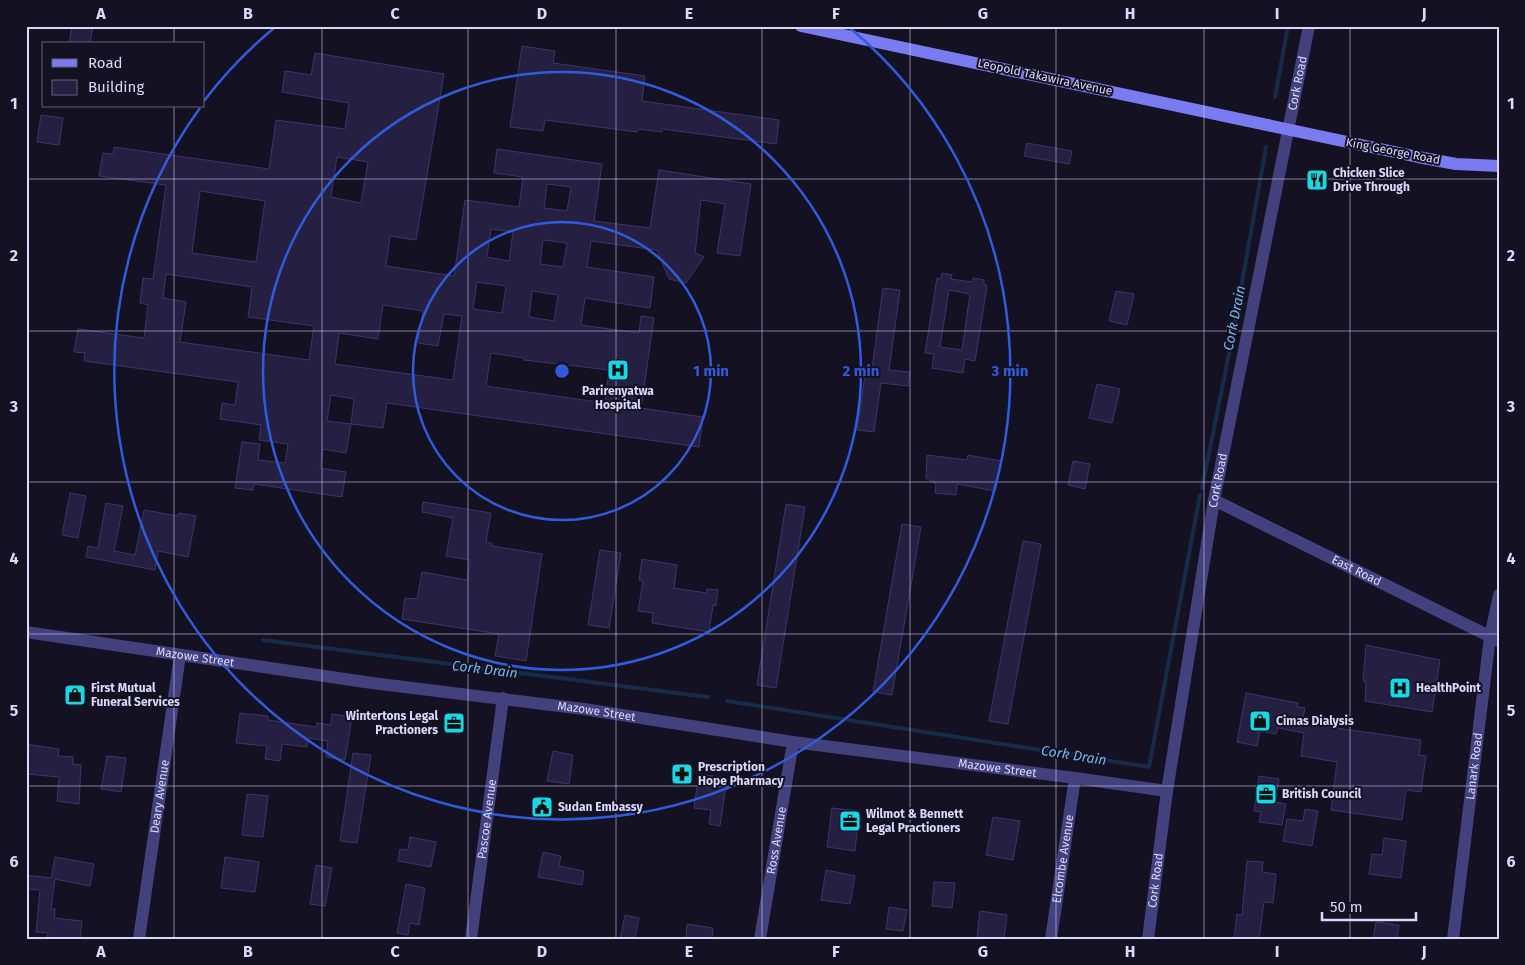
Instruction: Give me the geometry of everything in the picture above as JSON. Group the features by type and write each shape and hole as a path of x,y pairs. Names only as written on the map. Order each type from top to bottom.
{"main road":[{"name":"Leopold Takawira Avenue","path":"801,26 1289,130"},
{"name":"King George Road","path":"1289,130 1456,164 1499,166"}],"street":[{"name":"Cork Road","path":"1148,939 1167,791 1214,500 1309,26"},
{"name":"East Road","path":"1214,500 1495,639"},
{"name":"Lanark Road","path":"1453,939 1495,639 1499,595"},
{"name":"Mazowe Street","path":"26,632 372,683 584,708 794,742 1167,791"},
{"name":"Deary Avenue","path":"139,939 180,655"},
{"name":"Pascoe Avenue","path":"471,939 503,698"},
{"name":"Ross Avenue","path":"760,939 794,742"},
{"name":"Elcombe Avenue","path":"1051,939 1075,778"}],"building":[{"path":"72,26 93,26 90,42 69,42"},
{"path":"522,46 555,51 553,63 645,76 642,101 779,120 776,144 662,129 662,132 638,129 637,132 545,120 543,131 510,127"},
{"path":"315,53 444,74 416,240 390,236 386,266 454,276 465,200 519,207 523,177 494,173 497,149 602,164 594,221 650,228 659,170 751,184 740,256 717,253 725,204 701,200 695,253 704,257 686,283 669,279 657,250 591,241 587,267 654,277 650,308 585,298 581,325 639,333 641,316 654,318 641,408 703,417 699,447 387,403 383,428 351,424 346,453 323,449 320,468 346,472 342,497 254,484 253,490 235,488 242,442 260,444 258,460 285,463 288,444 259,440 261,425 220,419 222,403 235,405 238,382 84,361 85,353 74,352 78,329 144,338 148,305 140,303 143,278 153,279 166,185 99,176 103,153 113,154 114,147 269,169 276,120 345,129 349,103 282,92 285,71 311,75","holes":["337,157 368,162 361,203 331,197","547,184 571,187 567,211 544,208","200,191 265,201 256,262 192,253","491,229 513,232 509,261 487,257","543,240 567,243 563,267 540,264","166,274 252,287 248,317 314,326 309,360 180,342 186,302 163,298","477,282 506,286 502,313 473,309","532,291 558,295 554,321 529,317","383,305 423,311 418,343 438,346 444,314 462,316 453,380 335,364 339,333 378,339","491,353 524,358 524,360 609,370 605,403 486,386","331,395 354,399 351,424 327,421"]},
{"path":"41,115 63,118 59,145 37,142"},
{"path":"1027,143 1072,151 1069,164 1024,156"},
{"path":"942,273 952,275 951,279 972,282 973,278 984,280 984,285 987,286 975,361 965,359 963,373 932,368 934,354 925,353 937,278 941,279","holes":["949,290 970,294 962,350 940,347"]},
{"path":"883,288 900,290 889,370 910,372 908,386 881,383 874,432 857,430 865,375 871,376"},
{"path":"1116,291 1134,294 1127,325 1109,321"},
{"path":"1097,384 1120,389 1112,423 1089,418"},
{"path":"927,455 967,460 968,455 1001,461 995,491 957,484 956,495 935,493 936,484 926,478"},
{"path":"1073,461 1090,464 1085,489 1068,485"},
{"path":"70,493 86,496 78,538 62,535"},
{"path":"423,502 491,513 486,542 492,543 492,546 542,554 526,661 495,656 499,634 402,619 405,598 417,599 422,572 467,580 470,560 446,556 453,518 422,512"},
{"path":"106,503 123,506 114,551 135,555 144,510 178,516 179,513 196,516 188,557 158,551 155,570 86,557 88,546 98,548"},
{"path":"786,504 805,507 776,688 757,685"},
{"path":"902,524 921,527 892,695 873,692"},
{"path":"1023,541 1041,544 1008,724 989,721"},
{"path":"600,550 621,553 609,628 588,625"},
{"path":"642,559 677,565 674,588 706,593 707,589 718,590 716,606 713,605 709,632 652,623 653,613 638,611 643,581 639,580"},
{"path":"1366,645 1440,660 1432,712 1365,701 1366,684 1363,680"},
{"path":"1246,693 1298,703 1297,707 1305,708 1302,723 1421,740 1419,755 1426,756 1421,792 1406,790 1402,820 1331,810 1337,762 1301,756 1304,733 1278,728 1276,734 1260,731 1257,746 1237,742"},
{"path":"240,713 268,716 268,720 316,727 317,723 331,725 332,714 352,717 345,760 326,757 328,741 308,738 307,747 282,744 280,761 265,759 267,746 236,743"},
{"path":"26,744 59,749 58,756 73,757 73,764 81,765 79,804 57,801 59,777 26,774"},
{"path":"553,751 573,755 569,784 547,781"},
{"path":"353,753 371,755 357,843 340,841"},
{"path":"107,756 126,758 121,792 101,789"},
{"path":"699,774 727,778 720,826 709,824 711,810 694,808"},
{"path":"1259,776 1279,779 1275,802 1286,804 1282,825 1259,822 1261,812 1254,811"},
{"path":"247,794 268,796 263,837 242,835"},
{"path":"832,808 859,811 855,851 827,847"},
{"path":"1305,809 1318,811 1312,846 1283,841 1287,819 1303,821"},
{"path":"993,817 1020,821 1013,860 986,855"},
{"path":"410,837 436,842 431,867 398,861 400,849 408,850"},
{"path":"1384,838 1406,841 1401,878 1369,874 1372,854 1382,855"},
{"path":"543,852 561,856 559,866 584,871 582,885 538,877"},
{"path":"55,857 94,864 90,886 55,879 51,909 55,909 54,918 82,921 80,939 47,939 48,933 36,932 40,890 26,889 26,875 51,878"},
{"path":"225,857 259,862 255,892 221,888"},
{"path":"1247,861 1263,862 1262,872 1276,874 1273,903 1264,902 1259,939 1234,939 1237,914 1242,915"},
{"path":"316,865 332,868 325,906 310,904"},
{"path":"826,870 855,876 850,904 821,900"},
{"path":"934,882 955,883 952,908 932,906"},
{"path":"406,884 425,888 419,925 410,923 408,935 397,933"},
{"path":"889,907 907,910 903,931 886,929"},
{"path":"980,911 1007,915 1004,939 977,937"},
{"path":"625,915 639,918 635,939 620,939"},
{"path":"1376,922 1399,925 1397,939 1373,939"},
{"path":"687,924 713,928 712,939 686,939"}],"waterway":[{"name":"Cork Drain","path":"1275,97 1288,26"},
{"name":"Cork Drain","path":"1202,488 1232,339 1266,147"},
{"name":"Cork Drain","path":"727,701 1149,767 1200,495"},
{"name":"Cork Drain","path":"263,640 708,697"}],"place":[{"name":"Chicken Slice Drive Through","path":"1317,180"},
{"name":"Parirenyatwa Hospital","path":"618,370"},
{"name":"HealthPoint","path":"1400,688"},
{"name":"First Mutual Funeral Services","path":"75,695"},
{"name":"Cimas Dialysis","path":"1260,721"},
{"name":"Wintertons Legal Practioners","path":"454,723"},
{"name":"Prescription Hope Pharmacy","path":"682,774"},
{"name":"British Council","path":"1266,794"},
{"name":"Sudan Embassy","path":"542,807"},
{"name":"Wilmot & Bennett Legal Practioners","path":"850,821"}]}
